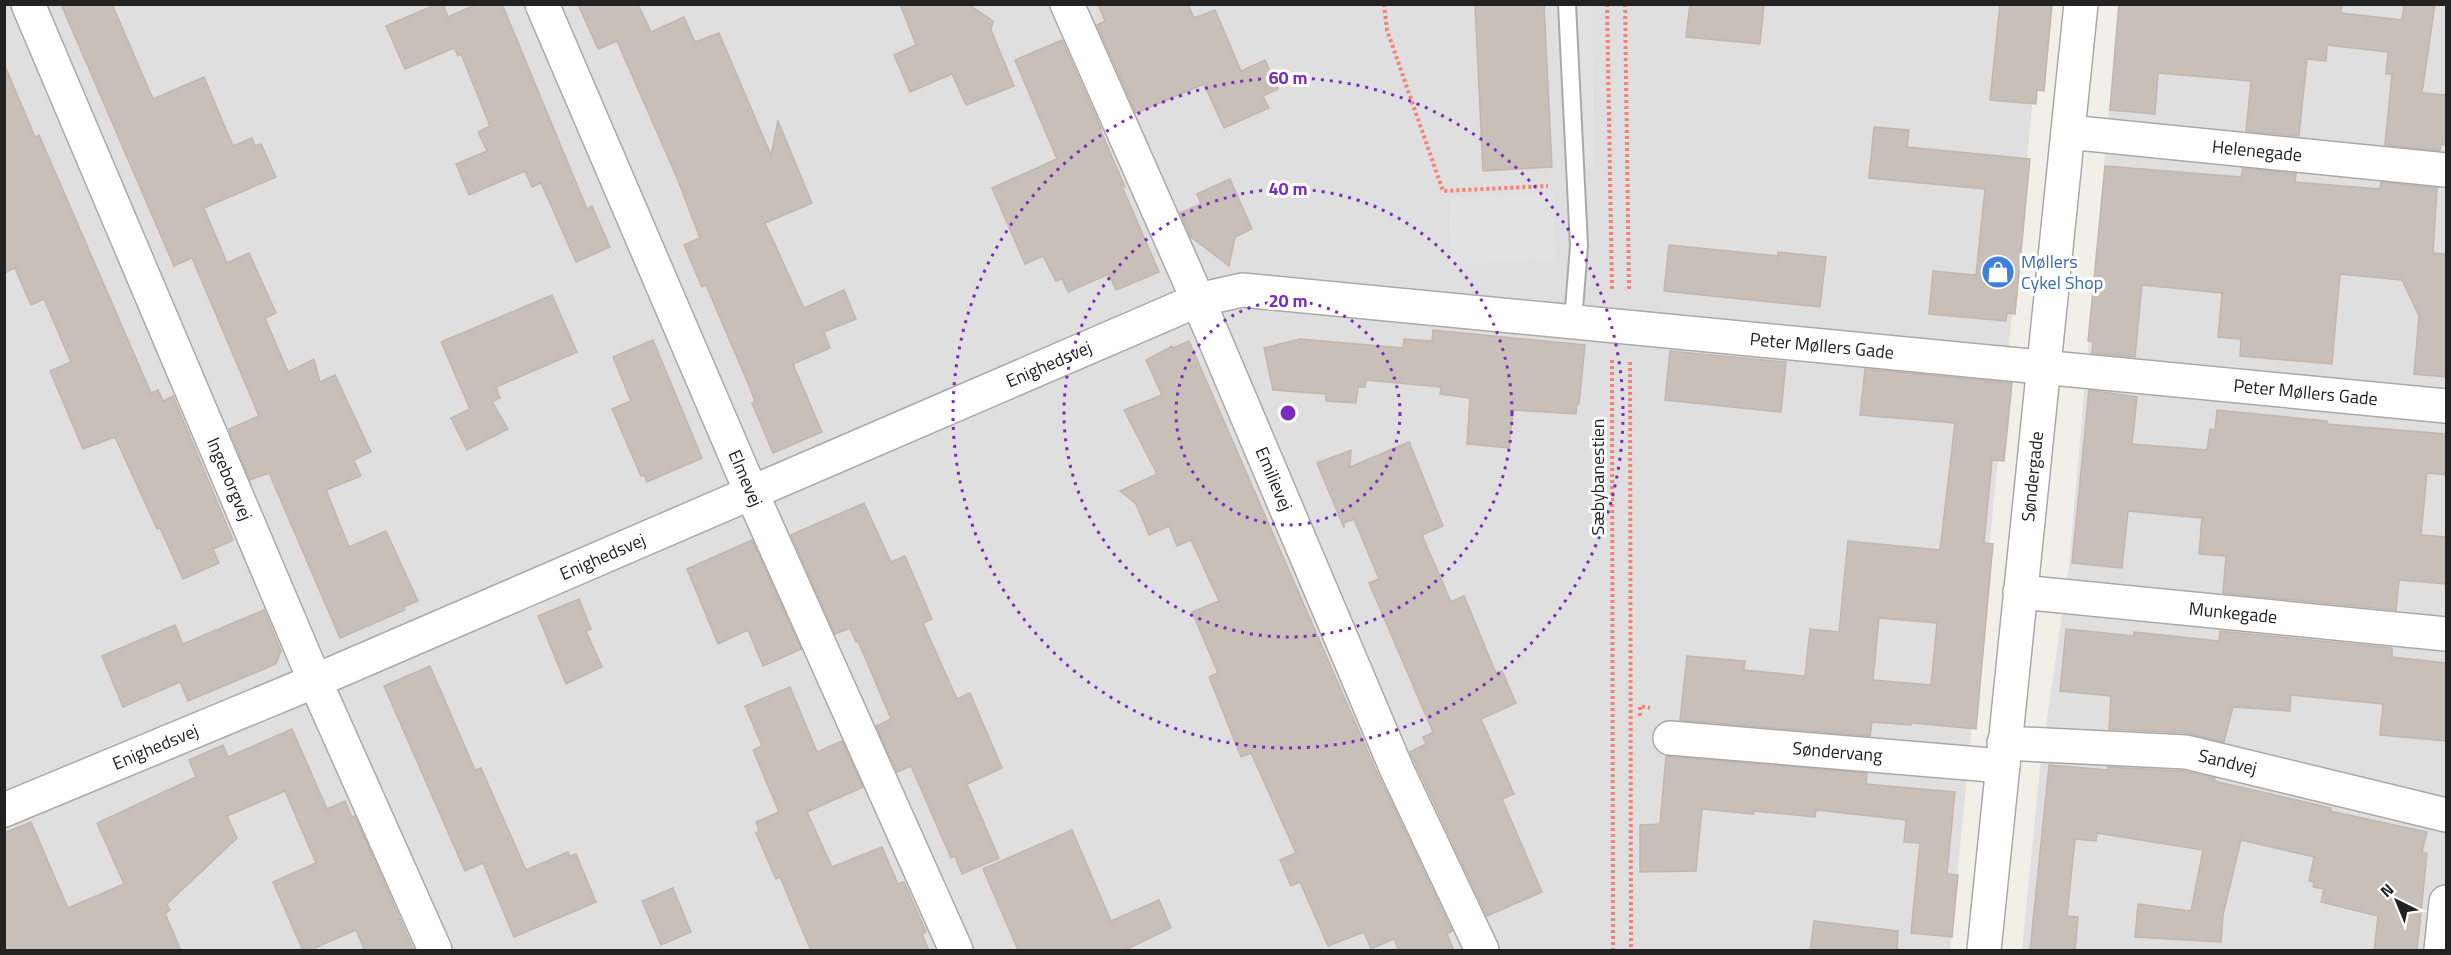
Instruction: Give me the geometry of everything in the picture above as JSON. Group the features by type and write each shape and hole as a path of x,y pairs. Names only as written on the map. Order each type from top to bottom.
{"street":[{"name":"Ingeborgvej","path":"28,4 315,681 435,951"},
{"name":"Elmevej","path":"542,4 752,494 956,951"},
{"name":"Emilievej","path":"1067,4 1198,300 1397,770 1482,951"},
{"name":"Søndergade","path":"1984,951 2081,4"},
{"name":"Helenegade","path":"2068,132 2446,170"},
{"name":"Peter Møllers Gade","path":"1198,300 1242,290 2446,406"},
{"name":"Enighedsvej","path":"4,810 315,681 1198,300"},
{"name":"Munkegade","path":"2020,592 2446,634"},
{"name":"Søndervang","path":"1670,738 2004,755"},
{"name":"Sandvej","path":"2004,755 2186,752 2446,815"},
{"path":"2441,951 2446,902"}],"lane":[{"path":"1567,4 1579,246 1573,321"}],"path":[{"path":"1384,4 1387,30 1443,191 1576,185"},
{"name":"Sæbybanestien","path":"1607,4 1621,326 1613,951"},
{"path":"1625,4 1621,326 1632,951"}],"shaded area":[{"path":"5,5 2042,5 1950,950 5,950"},
{"path":"1578,5 1592,5 1595,170 1581,170"},
{"path":"2118,5 2446,5 2446,950 2022,950 2040,768 2069,566"},
{"path":"1554,193 1556,260 1451,264 1449,197"}],"building":[{"path":"61,4 112,4 153,99 204,77 233,146 252,138 255,146 261,144 276,177 204,208 227,263 249,253 276,313 265,318 288,372 314,359 320,382 335,375 371,452 354,460 361,476 326,490 349,547 386,531 418,601 403,607 405,610 340,638 269,473 250,480 229,429 259,416 192,258 174,266"},
{"path":"437,4 443,4 448,17 477,4 502,4 587,209 592,206 610,247 576,262 541,183 532,187 525,171 469,195 456,164 487,151 478,132 490,126 461,54 458,56 454,48 405,69 386,26"},
{"path":"578,4 638,4 651,32 684,17 695,42 719,33 771,155 778,121 812,203 765,223 804,308 844,290 856,319 824,332 830,348 793,364 822,432 773,453 752,403 755,402 750,388 706,285 702,287 684,245 700,238 677,178 617,41 598,49"},
{"path":"900,4 968,4 993,21 991,30 1014,86 966,105 952,74 910,92 894,55 916,45"},
{"path":"1098,4 1188,4 1194,18 1215,10 1241,71 1265,60 1278,89 1263,96 1269,108 1224,128 1204,84 1136,113 1097,25 1105,21"},
{"path":"1475,4 1544,4 1552,167 1483,171"},
{"path":"1690,4 1764,4 1760,44 1686,37"},
{"path":"2000,4 2052,4 2044,91 2037,90 2036,104 1990,100"},
{"path":"2119,4 2342,4 2341,13 2402,20 2404,4 2435,4 2422,93 2446,95 2446,145 2441,144 2440,151 2385,145 2392,74 2386,74 2388,52 2327,45 2326,61 2307,59 2299,136 2246,131 2251,81 2158,73 2155,114 2110,110"},
{"path":"1062,40 1101,128 1125,187 1121,184 1159,272 1116,290 1109,274 1068,292 1062,279 1056,281 1043,256 1025,264 992,188 1057,159 1015,60"},
{"path":"5,66 35,137 39,135 151,393 158,390 163,401 173,396 233,540 213,549 219,563 183,579 160,528 157,529 115,437 83,449 50,371 71,362 44,299 31,305 15,268 4,273"},
{"path":"1874,127 1909,130 1907,147 2030,159 2015,314 2007,313 2006,321 1929,314 1933,271 1976,275 1985,189 1869,178"},
{"path":"2105,166 2241,177 2243,168 2296,174 2295,182 2380,189 2381,182 2437,188 2433,253 2446,254 2446,377 2414,374 2419,316 2402,280 2340,274 2332,364 2240,356 2241,339 2218,337 2222,293 2142,285 2135,357 2092,353 2093,342 2088,341"},
{"path":"1230,179 1252,229 1235,237 1229,266 1191,237 1180,213 1201,204 1197,194"},
{"path":"1669,245 1778,256 1778,252 1826,257 1820,307 1664,291"},
{"path":"552,295 577,352 496,387 500,398 492,402 508,429 467,450 451,418 470,409 441,342"},
{"path":"1433,330 1585,345 1576,414 1513,410 1509,448 1467,444 1470,398 1440,394 1441,387 1366,380 1365,387 1358,387 1356,403 1326,401 1326,394 1273,390 1264,348 1300,339 1403,348 1404,339 1432,341"},
{"path":"653,340 702,458 647,482 644,475 641,476 612,409 631,401 613,357"},
{"path":"1189,341 1375,768 1452,931 1447,934 1454,951 1399,951 1394,939 1371,949 1364,932 1328,946 1300,882 1291,886 1280,860 1296,853 1251,753 1241,757 1209,677 1218,673 1192,612 1219,601 1191,540 1177,546 1169,526 1149,535 1136,504 1120,491 1157,474 1124,410 1162,395 1146,360 1172,346 1173,348"},
{"path":"1670,351 1786,362 1781,412 1665,400"},
{"path":"1865,369 2012,383 2004,461 1992,460 1984,543 1993,544 1976,729 1872,722 1870,736 1680,720 1687,656 1745,661 1744,670 1805,676 1810,629 1839,632 1848,541 1940,550 1955,423 1860,415","holes":["1879,618 1937,623 1931,685 1873,680"]},
{"path":"2089,390 2137,397 2132,444 2207,450 2210,429 2215,430 2217,410 2327,421 2327,424 2446,434 2446,475 2427,473 2421,535 2446,537 2446,584 2399,580 2396,610 2223,593 2226,556 2199,554 2202,518 2128,511 2122,568 2072,563"},
{"path":"1409,442 1443,526 1422,535 1451,602 1464,596 1496,673 1502,671 1516,703 1481,719 1514,794 1502,799 1542,892 1487,916 1410,752 1426,744 1423,737 1433,732 1369,583 1379,579 1354,519 1344,523 1344,528 1317,463 1351,450 1350,467"},
{"path":"864,503 891,562 905,556 932,619 923,623 957,699 970,693 1002,768 967,784 999,858 962,874 955,856 951,858 911,766 897,772 876,726 891,719 858,641 856,642 850,628 835,634 791,535"},
{"path":"752,540 801,649 763,666 748,630 718,644 687,569"},
{"path":"579,599 591,629 586,631 602,667 566,684 538,616"},
{"path":"264,610 281,651 276,664 188,701 180,682 123,707 102,656 175,625 183,644"},
{"path":"2066,629 2134,636 2134,632 2219,641 2220,631 2392,648 2392,657 2446,663 2446,741 2380,735 2383,704 2291,695 2290,711 2233,707 2224,742 2187,733 2109,729 2111,696 2060,691"},
{"path":"430,666 475,770 481,768 526,870 568,852 570,856 576,854 596,902 514,937 483,863 465,871 384,686"},
{"path":"790,687 817,752 842,741 863,787 807,812 832,867 882,847 898,884 904,882 926,932 922,934 929,951 811,951 780,877 776,879 756,833 759,831 756,822 779,812 753,750 762,746 745,706"},
{"path":"292,729 327,809 345,801 352,817 355,816 414,951 365,951 356,930 308,951 303,951 273,882 316,863 285,791 227,816 237,838 167,904 170,910 165,913 181,951 4,951 4,833 31,822 68,908 124,884 97,823 196,777 189,760 223,745 228,757"},
{"path":"1666,756 1867,773 1866,784 1955,792 1947,874 1958,875 1952,937 1911,933 1920,843 1904,842 1906,820 1816,810 1815,817 1702,809 1696,871 1640,872 1640,825 1660,824"},
{"path":"2049,765 2108,770 2108,767 2183,771 2215,778 2214,781 2331,808 2330,811 2427,832 2422,852 2427,853 2417,951 2374,951 2378,916 2321,902 2324,889 2313,887 2314,882 2309,881 2314,857 2241,840 2223,915 2221,942 2135,937 2138,904 2191,911 2203,850 2097,833 2096,841 2075,839 2067,916 2078,917 2075,951 2030,951"},
{"path":"1072,830 1111,921 1159,900 1171,928 1123,951 1018,950 983,869"},
{"path":"673,888 691,932 661,945 642,901"},
{"path":"1814,921 1898,931 1897,951 1810,951"}],"place":[{"name":"Møllers Cykel Shop","path":"1998,272"}]}
